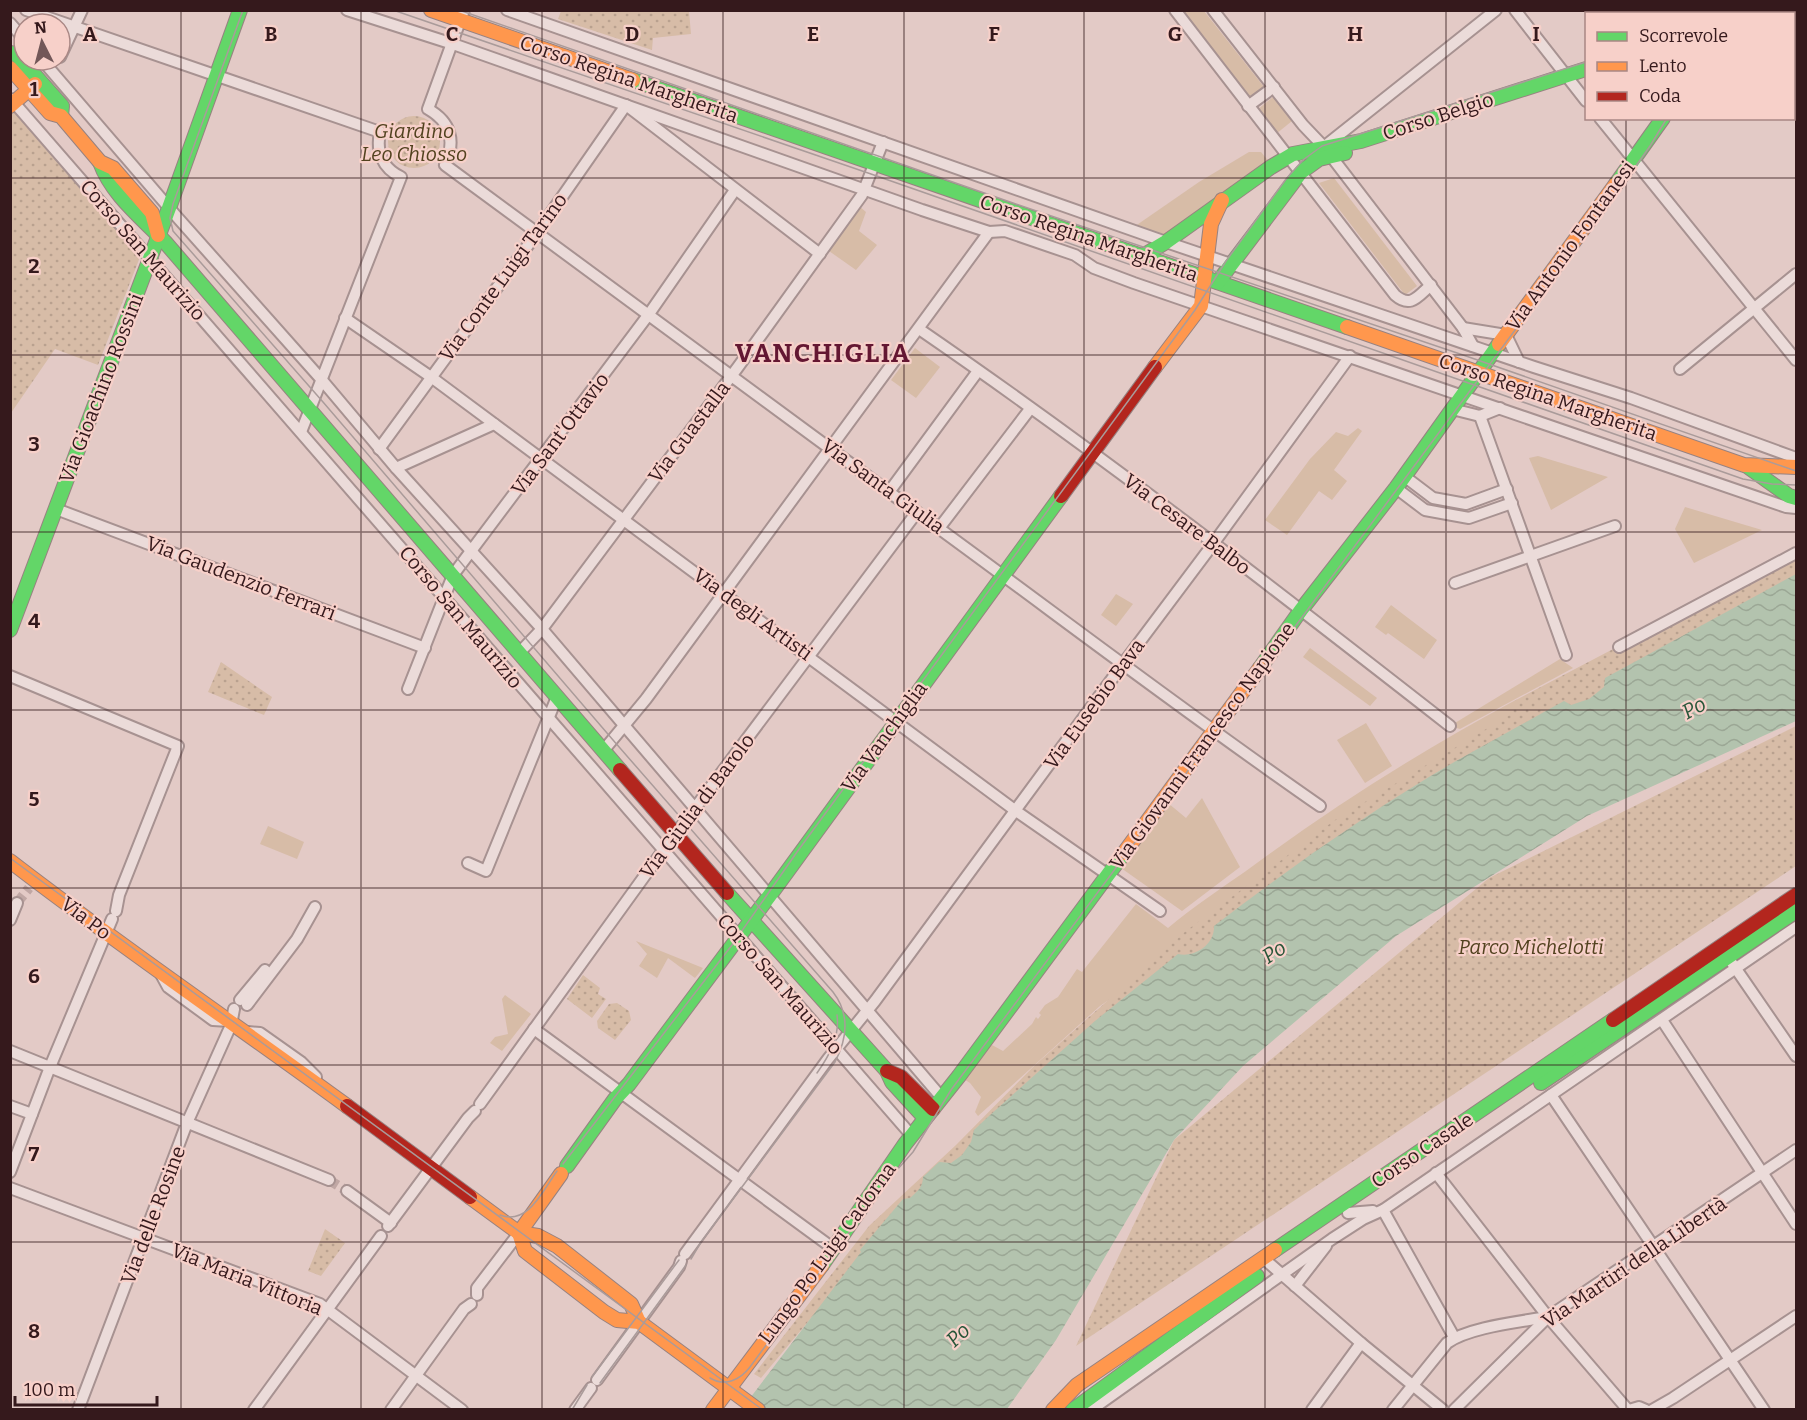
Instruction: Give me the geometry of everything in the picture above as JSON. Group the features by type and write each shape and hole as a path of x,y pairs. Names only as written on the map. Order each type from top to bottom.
{"main road":[{"name":"Via Gioachino Rossini","path":"10,630 169,208 240,10"},
{"name":"Corso Regina Margherita","path":"431,10 463,16 875,164 1746,465 1797,467"},
{"name":"Corso San Maurizio","path":"10,53 15,54 50,113 61,116 100,162 103,174 144,222 158,235 751,921 851,1030 886,1071 892,1083 934,1108"},
{"name":"Corso San Maurizio","path":"10,68 34,85"},
{"name":"Corso Belgio","path":"1141,257 1166,242 1222,200 1288,157 1302,151 1366,150 1569,80 1585,70"},
{"name":"Corso Belgio","path":"1569,80 1585,79"},
{"path":"12,103 34,85"},
{"name":"Via Antonio Fontanesi","path":"1477,373 1661,120"},
{"name":"Corso Belgio","path":"1300,172 1327,151"},
{"path":"1218,282 1300,172"},
{"path":"1201,306 1211,224 1222,200"},
{"name":"Via Vanchiglia","path":"519,1233 622,1092 740,938 896,720 1201,306"},
{"name":"Via Giovanni Francesco Napione","path":"934,1108 1302,610 1396,488 1477,373"},
{"name":"Corso Regina Margherita","path":"1746,465 1789,496 1797,498"},
{"name":"Via Po","path":"11,860 32,884 161,973 237,1012 246,1032 519,1233"},
{"name":"Corso Casale","path":"1073,1409 1271,1266 1728,958 1797,895"},
{"name":"Corso Casale","path":"1053,1410 1077,1385 1271,1266 1797,911"},
{"name":"Lungo Po Luigi Cadorna","path":"713,1410 834,1249 934,1108"},
{"path":"639,1322 617,1320 604,1312 525,1251 519,1233 538,1236 557,1246 631,1304 639,1322 753,1406"}],"street":[{"path":"26,10 380,132 379,151 382,160 388,168 401,177 301,432"},
{"path":"73,27 82,10"},
{"name":"Corso Regina Margherita","path":"347,10 453,44 865,191 989,232 1005,231 1075,255 1094,268 1201,306 1786,507 1797,508"},
{"name":"Corso Regina Margherita","path":"507,10 1166,242 1631,398 1797,458"},
{"path":"1175,10 1395,295 1406,303 1410,302 1431,285"},
{"path":"1213,10 1431,285 1463,328 1473,346"},
{"path":"1327,151 1496,10"},
{"path":"1515,10 1585,99"},
{"path":"453,44 463,16"},
{"name":"Via Santa Giulia","path":"453,44 428,109 438,114 446,122 450,132 452,143 445,165 889,492 940,527 1214,732 1320,806"},
{"path":"34,85 42,72"},
{"path":"54,72 169,208 321,379 379,449 542,630 868,1009 934,1108"},
{"path":"1248,106 1274,87"},
{"name":"Corso San Maurizio","path":"12,103 150,258 912,1136"},
{"path":"626,105 820,254"},
{"name":"Via Conte Luigi Tarino","path":"379,449 537,233 626,105"},
{"path":"1602,120 1753,309 1797,360"},
{"name":"Via Guastalla","path":"519,653 542,630 865,191 884,142"},
{"name":"Via Sant'Ottavio","path":"408,689 453,575 649,314 735,190"},
{"path":"603,751 624,728 989,232"},
{"path":"1680,369 1797,274"},
{"path":"1201,306 1218,282"},
{"path":"1384,314 1395,295"},
{"name":"Via degli Artisti","path":"345,318 431,377 1016,811 1160,911"},
{"name":"Corso Regina Margherita","path":"1463,328 1506,335 1519,362"},
{"name":"Via Cesare Balbo","path":"919,330 1092,454 1302,610 1450,726"},
{"name":"Via Eusebio Bava","path":"575,1410 851,1030 1016,811 1350,356"},
{"path":"889,492 978,371"},
{"name":"Corso Regina Margherita","path":"1452,409 1480,416 1500,408"},
{"path":"940,527 1030,409"},
{"path":"1480,416 1566,655"},
{"path":"396,468 494,424"},
{"path":"1404,476 1433,498 1466,504 1507,489"},
{"path":"1396,488 1425,510 1469,518 1512,502"},
{"path":"1415,503 1424,492"},
{"path":"1479,499 1484,513"},
{"path":"1447,514 1449,501"},
{"name":"Via Gaudenzio Ferrari","path":"56,509 425,648"},
{"name":"Via Giulia di Barolo","path":"254,1410 694,808 917,512"},
{"path":"1455,583 1615,526"},
{"path":"1619,646 1797,554"},
{"path":"10,676 178,746 119,895 114,915 50,1067 10,1172"},
{"path":"468,863 486,871 557,697"},
{"path":"10,920 17,903"},
{"path":"237,1012 292,937 303,927 315,907"},
{"name":"Corso Casale","path":"1091,1410 1271,1266 1332,1239 1361,1220 1383,1210 1662,1020 1728,958 1797,927"},
{"path":"1728,958 1797,1056"},
{"name":"Via delle Rosine","path":"78,1410 188,1123 237,1012"},
{"path":"1662,1020 1797,1224"},
{"path":"534,1029 834,1249"},
{"path":"10,1051 329,1180"},
{"path":"1551,1095 1764,1410"},
{"path":"10,1106 32,1114"},
{"name":"Via Martiri della Libertà","path":"1454,1410 1548,1317 1797,1150"},
{"path":"1436,1173 1548,1317 1628,1410 1639,1407 1646,1410"},
{"name":"Via Maria Vittoria","path":"10,1188 320,1304 462,1410"},
{"path":"351,1195 387,1228"},
{"path":"1348,1214 1383,1210 1454,1337"},
{"path":"391,1410 519,1233"},
{"name":"Corso Casale","path":"1295,1286 1332,1239"},
{"path":"1271,1266 1443,1410"},
{"path":"1652,1410 1797,1316"},
{"path":"1393,1410 1454,1337 1548,1317"},
{"path":"1312,1410 1361,1343"}],"green space":[{"path":"561,11 689,11 691,34 653,38 652,50 558,19"},
{"path":"1178,11 1204,11 1264,87 1249,100"},
{"path":"1273,97 1292,121 1276,134 1257,110"},
{"path":"10,106 140,257 98,365 55,349 11,413"},
{"name":"Giardino Leo Chiosso","path":"409,116 419,116 428,120 436,128 440,142 436,156 428,164 419,168 409,168 400,164 392,156 388,147 388,137 392,128 400,120"},
{"path":"1249,152 1261,152 1270,163 1166,242 1131,229 1199,182"},
{"path":"1334,178 1417,286 1405,295 1319,183"},
{"path":"860,207 866,212 859,231 877,245 856,270 829,251"},
{"path":"915,348 940,367 916,398 891,380"},
{"path":"1358,428 1362,431 1334,470 1347,481 1332,500 1319,491 1287,535 1265,520 1310,459 1336,432 1348,436"},
{"path":"1538,456 1608,477 1551,510 1529,458"},
{"path":"1685,507 1762,530 1694,563 1675,529"},
{"path":"1796,553 1796,587 973,1152 905,1206 761,1378 754,1374 869,1226 956,1145 1035,1065 1186,931 1335,820 1511,714 1512,702"},
{"path":"1116,594 1133,604 1116,626 1101,615"},
{"path":"1391,605 1437,640 1424,659 1388,633 1386,635 1375,627"},
{"path":"1310,648 1377,698 1370,706 1303,657"},
{"path":"1560,659 1573,668 1460,729 1450,726"},
{"path":"221,662 272,697 264,715 208,692"},
{"path":"1512,702 1514,721 1100,1006 978,1116 975,1112 981,1097 970,1083 959,1076 975,1054 992,1045 1003,1051 1032,1024 1036,1017 1038,1019 1045,1005 1058,997 1077,969 1082,972 1136,904 1168,928 1343,803 1409,761"},
{"path":"1366,723 1392,766 1365,783 1337,740"},
{"name":"Parco Michelotti","path":"1796,726 1796,866 1076,1346 1174,1140 1489,878"},
{"path":"1202,798 1240,867 1182,911 1121,868 1168,803 1186,818"},
{"path":"268,826 304,842 297,859 260,844"},
{"path":"636,941 703,968 695,978 668,958 657,978 639,966 647,954"},
{"path":"583,975 600,988 598,994 606,999 592,1018 567,999"},
{"path":"505,995 531,1014 502,1051 490,1043 495,1037 508,1034 502,999"},
{"path":"617,1003 629,1011 631,1020 615,1040 598,1028 597,1021 609,1004"},
{"path":"325,1229 345,1243 321,1276 308,1271"}],"water":[{"name":"Po","path":"1796,574 1796,721 1587,816 1396,936 1243,1066 1174,1140 1056,1340 1007,1409 741,1410 861,1252 860,1250 903,1199 910,1198 917,1191 922,1184 923,1177 939,1162 951,1163 962,1155 971,1142 974,1130 989,1116 1095,1021 1178,954 1191,954 1203,948 1211,939 1214,926 1303,860 1394,799 1456,761 1564,701 1571,705 1589,699 1604,687 1605,678"}],"tunnel":[{"path":"17,903 29,888"},
{"path":"329,1180 347,1191"}],"tram line":[{"path":"243,10 173,204 170,218 173,231 833,992 842,1009 844,1036 835,1062 701,1242 691,1259"},
{"path":"393,10 871,174 1743,479 1796,485"},
{"path":"459,10 1013,203 1466,356 1796,471"},
{"path":"1750,12 1754,10"},
{"path":"563,1164 732,945 797,852 1195,310 1226,261 1286,179 1303,160 1322,146 1585,62"},
{"path":"710,1378 721,1382 732,1381 750,1367 888,1180 913,1152 951,1090 1622,186 1666,120"},
{"path":"10,858 763,1410"},
{"path":"817,1073 833,1046 837,1031 837,1015"},
{"path":"500,1215 510,1217 527,1211 557,1171"},
{"path":"592,1377 679,1260"},
{"path":"600,1383 686,1265"},
{"path":"572,1410 587,1385"}],"traffic: fast":[{"path":"10,630 169,208 240,10"},
{"path":"10,53 16,54 62,106 61,116"},
{"path":"1141,257 1293,154 1361,141 1585,69"},
{"path":"633,80 1347,327"},
{"path":"1616,184 1662,120"},
{"path":"1218,282 1301,172 1319,159 1345,153"},
{"path":"100,162 105,174 120,195 165,242 620,770"},
{"path":"1260,668 1301,610 1396,488 1499,344"},
{"path":"1747,466 1789,496 1796,498"},
{"path":"567,1166 773,891 1061,496"},
{"path":"822,1265 905,1144 959,1076 1124,853"},
{"path":"727,893 887,1071 892,1082 925,1118"},
{"path":"1541,1083 1796,911"},
{"path":"1275,1250 1613,1020"},
{"path":"1073,1410 1257,1276"}],"traffic: slow":[{"path":"431,10 633,80"},
{"path":"1795,14 1796,19"},
{"path":"10,68 50,113 61,116 100,162 113,168 152,213 158,235"},
{"path":"10,106 35,84"},
{"path":"1499,344 1616,184"},
{"path":"1155,367 1201,306 1211,224 1222,200"},
{"path":"1347,327 1744,465 1796,467"},
{"path":"1124,853 1260,668"},
{"path":"10,861 347,1106"},
{"path":"519,1233 561,1174"},
{"path":"470,1197 519,1233 538,1236 557,1246 631,1304 639,1322"},
{"path":"519,1233 525,1251 604,1312 617,1320 639,1322 758,1410"},
{"path":"1053,1410 1077,1385 1275,1250"},
{"path":"713,1410 822,1265"}],"traffic: jam":[{"path":"1759,12 1764,10"},
{"path":"1061,496 1155,367"},
{"path":"620,770 727,893"},
{"path":"1613,1020 1796,895"},
{"path":"887,1071 901,1077 933,1109"},
{"path":"347,1106 470,1197"}],"district":[{"name":"VANCHIGLIA","path":"823,353"}]}
